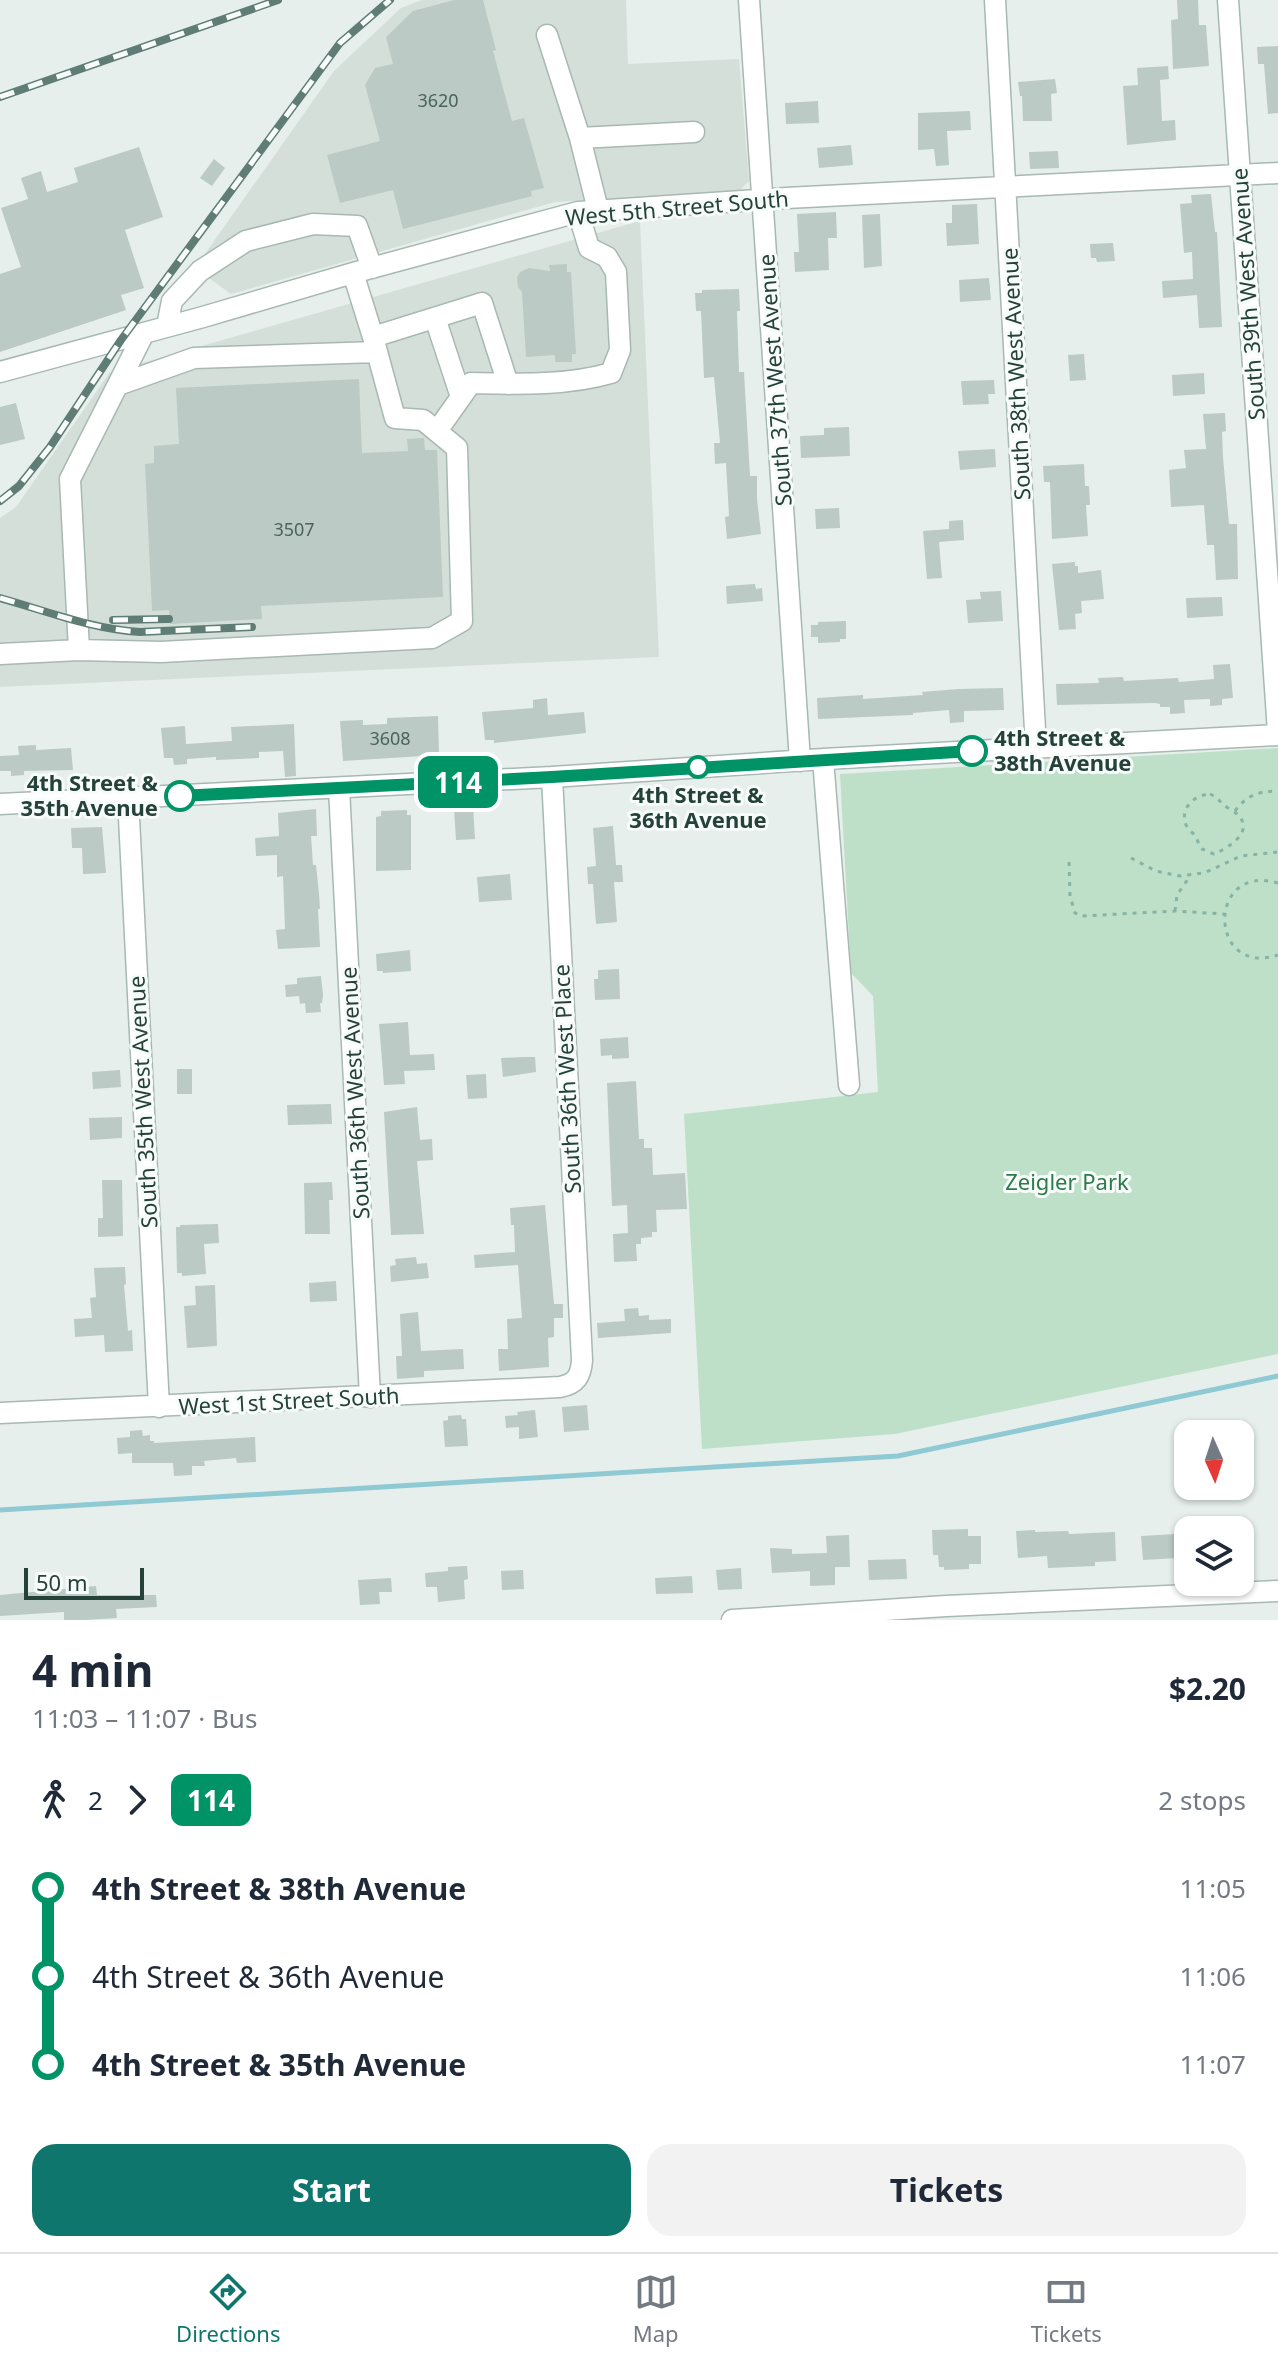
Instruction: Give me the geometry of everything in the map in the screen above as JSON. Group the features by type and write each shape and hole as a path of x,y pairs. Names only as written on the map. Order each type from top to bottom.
{"street":[{"name":"South 37th West Avenue","path":"749,0 800,761"},
{"name":"South 38th West Avenue","path":"995,0 1036,748"},
{"name":"South 39th West Avenue","path":"1228,0 1278,734"},
{"path":"437,431 471,383 587,380 611,373 620,350 616,272 607,257 589,248 580,138 547,35"},
{"path":"580,138 694,132"},
{"name":"West 5th Street South","path":"0,372 362,270 588,211 1278,173"},
{"path":"0,654 79,650 161,652 432,638 462,621 457,448 423,420 395,418 375,344 357,226 313,224 246,241 200,271 172,301 167,326"},
{"path":"118,385 194,358 375,344 435,318 482,303 508,384"},
{"path":"435,318 461,397"},
{"path":"79,650 70,479 144,333"},
{"path":"0,804 552,777 1278,734"},
{"path":"823,759 849,1085"},
{"name":"South 36th West Place","path":"552,777 582,1360 582,1371 577,1380"},
{"name":"South 36th West Avenue","path":"339,788 370,1397"},
{"name":"South 35th West Avenue","path":"128,798 159,1407"},
{"name":"West 1st Street South","path":"0,1413 560,1387 577,1380"},
{"path":"732,1620 946,1613 1278,1591"}],"path":[{"path":"1235,811 1253,794 1278,791"},
{"path":"1200,795 1218,797 1227,808 1235,811 1242,822 1240,836 1214,854 1202,849 1184,817 1190,801 1200,795"},
{"path":"1131,858 1156,871 1190,876 1216,869 1241,856 1278,852"},
{"path":"1069,862 1070,896 1075,913 1082,916 1175,911 1224,914"},
{"path":"1175,911 1177,895 1190,876"},
{"path":"1278,883 1260,880 1244,885 1230,899 1224,914 1228,936 1239,950 1262,958 1278,955"}],"shaded area":[{"path":"422,0 626,0 628,64 739,59 749,181 739,191 555,202 231,294 195,268 334,71 401,8"},
{"path":"640,221 659,657 0,687 0,518 16,507 110,372"}],"green space":[{"name":"Zeigler Park","path":"1278,748 1278,1354 895,1434 702,1449 684,1114 878,1092 873,996 851,973 840,774"}],"building":[{"path":"454,0 483,0 512,121 524,118 544,188 531,191 532,196 403,229 393,190 340,203 327,155 380,141 365,85 375,68 393,64 386,37 413,11"},
{"path":"1177,0 1198,0 1199,25 1206,25 1209,66 1173,69 1171,20 1178,19"},
{"path":"1278,46 1278,113 1268,114 1264,64 1258,64 1257,47"},
{"path":"1168,66 1169,79 1160,80 1162,121 1175,120 1176,140 1127,145 1123,86 1138,85 1137,68"},
{"path":"1055,79 1057,93 1051,94 1052,121 1023,121 1018,82"},
{"path":"818,101 819,123 786,124 785,103"},
{"path":"970,111 971,130 947,131 949,165 936,166 934,149 918,150 918,113"},
{"path":"851,145 853,165 819,168 817,148"},
{"path":"139,147 163,217 125,230 144,288 121,295 126,310 0,352 0,274 21,267 1,208 28,199 21,178 41,171 47,192 78,182 74,168"},
{"path":"1058,151 1059,168 1030,169 1029,152"},
{"path":"214,159 225,168 212,186 200,178"},
{"path":"1211,194 1217,232 1222,327 1199,328 1197,295 1163,298 1162,281 1193,279 1192,252 1184,253 1180,204 1192,203 1191,195"},
{"path":"977,204 979,244 947,246 946,223 952,223 952,205"},
{"path":"836,212 837,238 828,238 829,270 795,272 794,252 799,252 797,214"},
{"path":"880,214 882,266 864,268 862,215"},
{"path":"1113,243 1115,261 1097,262 1096,258 1091,258 1090,244"},
{"path":"567,264 567,272 571,272 576,354 572,354 572,362 555,362 555,355 526,357 522,292 517,277 529,268 550,271 549,265"},
{"path":"989,278 991,300 960,302 959,280"},
{"path":"739,289 739,372 744,372 750,476 757,476 761,534 727,539 726,463 715,464 714,443 720,443 714,377 704,378 701,311 696,311 695,293"},
{"path":"1084,354 1086,380 1070,381 1068,355"},
{"path":"1204,373 1205,394 1173,396 1172,375"},
{"path":"359,379 362,453 408,451 407,439 424,438 425,450 437,450 443,597 261,606 262,619 170,624 169,610 152,611 145,464 154,463 154,446 179,444 176,388"},
{"path":"994,380 995,394 988,394 989,404 963,405 961,381"},
{"path":"16,403 25,439 0,445 0,407"},
{"path":"1225,413 1223,457 1229,524 1237,524 1238,579 1216,580 1214,545 1207,545 1204,505 1171,507 1169,470 1186,468 1184,450 1206,449 1203,414"},
{"path":"849,427 850,456 801,458 800,436 824,435 824,428"},
{"path":"995,449 996,467 960,470 958,451"},
{"path":"1084,464 1085,486 1089,486 1090,505 1086,505 1088,536 1052,539 1050,482 1044,482 1043,466"},
{"path":"839,508 840,528 816,529 815,509"},
{"path":"963,520 964,540 939,542 942,578 927,579 923,531 949,529 949,521"},
{"path":"1075,562 1078,573 1101,570 1104,599 1081,601 1082,613 1075,614 1076,629 1059,630 1052,564"},
{"path":"755,584 756,589 762,588 763,601 727,604 726,586"},
{"path":"1001,591 1003,621 968,623 966,600 981,599 980,592"},
{"path":"1222,597 1223,616 1187,618 1186,598"},
{"path":"846,621 846,639 840,639 840,642 818,643 818,637 811,637 811,625"},
{"path":"1230,664 1233,698 1222,699 1222,705 1210,706 1210,699 1184,700 1185,713 1170,714 1170,707 1160,707 1155,703 1057,705 1056,684 1099,683 1098,678 1123,677 1124,681 1214,679 1213,665"},
{"path":"1003,688 1004,710 964,711 964,722 950,723 949,710 913,715 818,719 817,698 863,695 863,699 958,689"},
{"path":"547,698 548,715 584,712 586,733 494,743 494,740 485,740 482,712 533,708 533,700"},
{"path":"438,716 439,755 343,761 340,721 363,720 363,725 387,724 387,718"},
{"path":"294,724 296,776 285,777 283,751 259,752 259,758 187,759 187,764 174,765 173,758 164,758 161,728 185,726 186,744 232,741 231,727"},
{"path":"36,745 36,750 71,748 73,770 24,771 24,775 11,776 11,771 0,771 0,756 19,755 18,746"},
{"path":"473,806 475,839 456,840 454,808"},
{"path":"316,809 317,836 311,836 319,894 320,947 278,949 276,930 285,929 283,876 277,877 277,855 256,856 255,838 279,836 278,813"},
{"path":"407,810 407,815 411,815 411,870 376,871 376,817 381,816 381,811"},
{"path":"613,826 616,865 622,865 623,882 614,882 617,922 596,924 593,884 588,884 587,867 596,866 593,828"},
{"path":"102,827 106,873 83,874 82,848 72,848 71,828"},
{"path":"510,874 512,900 479,902 477,877"},
{"path":"410,950 411,971 377,971 376,954"},
{"path":"619,969 620,999 595,1000 594,979 598,979 598,970"},
{"path":"321,976 321,1012 306,1013 305,1003 300,1004 299,996 286,997 285,985 297,984 297,978"},
{"path":"408,1022 410,1055 434,1054 435,1070 404,1071 405,1084 384,1085 379,1024"},
{"path":"628,1037 629,1058 601,1056 600,1039"},
{"path":"535,1057 536,1072 503,1077 501,1058"},
{"path":"177,1069 192,1069 192,1094 177,1094"},
{"path":"120,1070 121,1087 93,1089 92,1072"},
{"path":"486,1074 487,1098 468,1099 466,1075"},
{"path":"636,1081 639,1139 644,1139 644,1148 652,1148 653,1175 685,1173 687,1209 656,1210 657,1232 652,1232 652,1237 641,1238 641,1244 636,1244 637,1261 614,1262 613,1234 628,1233 627,1205 612,1206 607,1083"},
{"path":"331,1104 332,1124 288,1125 287,1105"},
{"path":"417,1107 420,1140 432,1139 433,1160 417,1161 424,1234 391,1235 384,1112"},
{"path":"122,1117 122,1138 90,1140 89,1118"},
{"path":"102,1180 122,1180 123,1236 98,1237 98,1218 103,1218"},
{"path":"332,1182 330,1234 305,1234 304,1183"},
{"path":"545,1205 554,1304 563,1304 563,1318 554,1318 554,1337 548,1338 549,1367 499,1371 498,1349 508,1349 507,1319 522,1318 518,1265 475,1268 474,1255 515,1252 510,1208"},
{"path":"218,1224 219,1243 204,1244 206,1274 182,1276 182,1273 177,1273 176,1227"},
{"path":"416,1257 417,1264 427,1263 429,1278 391,1282 390,1266 396,1265 395,1259"},
{"path":"125,1267 128,1331 132,1330 133,1351 105,1352 104,1335 75,1337 74,1319 92,1318 90,1298 96,1297 94,1268"},
{"path":"336,1281 337,1301 310,1302 309,1283"},
{"path":"215,1285 217,1346 187,1348 184,1306 196,1305 195,1286"},
{"path":"638,1308 639,1316 649,1315 649,1320 671,1319 671,1333 598,1338 597,1323 625,1321 624,1309"},
{"path":"418,1312 421,1351 463,1349 464,1369 424,1371 424,1377 397,1379 396,1356 402,1356 400,1314"},
{"path":"587,1405 589,1430 564,1432 562,1407"},
{"path":"535,1410 538,1437 519,1439 519,1427 506,1428 505,1416"},
{"path":"461,1415 462,1419 466,1419 468,1446 445,1447 443,1421 448,1420 448,1416"},
{"path":"142,1430 143,1436 150,1435 150,1441 154,1443 255,1437 256,1462 237,1463 236,1458 204,1461 205,1466 192,1466 192,1475 174,1476 173,1463 132,1463 132,1453 118,1454 117,1438 130,1437 130,1431"},
{"path":"968,1529 968,1536 981,1536 981,1564 969,1564 969,1569 944,1570 944,1567 939,1567 938,1555 933,1555 932,1530"},
{"path":"1016,1531 1068,1531 1069,1534 1115,1532 1116,1561 1095,1562 1095,1566 1048,1568 1047,1556 1018,1558"},
{"path":"1174,1534 1174,1558 1143,1560 1141,1536"},
{"path":"849,1535 850,1567 835,1567 835,1585 810,1586 810,1571 772,1573 770,1548 792,1549 792,1554 827,1553 826,1536"},
{"path":"906,1559 907,1579 869,1580 868,1560"},
{"path":"467,1566 465,1599 438,1602 437,1587 426,1587 425,1573"},
{"path":"741,1568 742,1589 718,1590 716,1570"},
{"path":"523,1570 524,1589 502,1590 501,1571"},
{"path":"692,1576 693,1593 656,1594 655,1578"},
{"path":"391,1578 392,1592 379,1592 380,1604 360,1605 358,1580"},
{"path":"96,1586 97,1595 156,1595 157,1607 116,1609 117,1618 85,1620 64,1620 64,1612 0,1616 0,1595"}],"waterway":[{"path":"0,1510 898,1456 1278,1376"}],"railway":[{"path":"0,97 278,0"},
{"path":"0,501 19,486 50,447 121,340 340,43 390,0"},
{"path":"0,598 122,630 140,632 252,627"},
{"path":"113,620 169,619"}],"bus line":[{"name":"114","path":"180,796 972,751"}],"place":[{"name":"4th Street & 38th Avenue","path":"972,751"},
{"name":"4th Street & 36th Avenue","path":"698,767"},
{"name":"4th Street & 35th Avenue","path":"180,796"}]}
